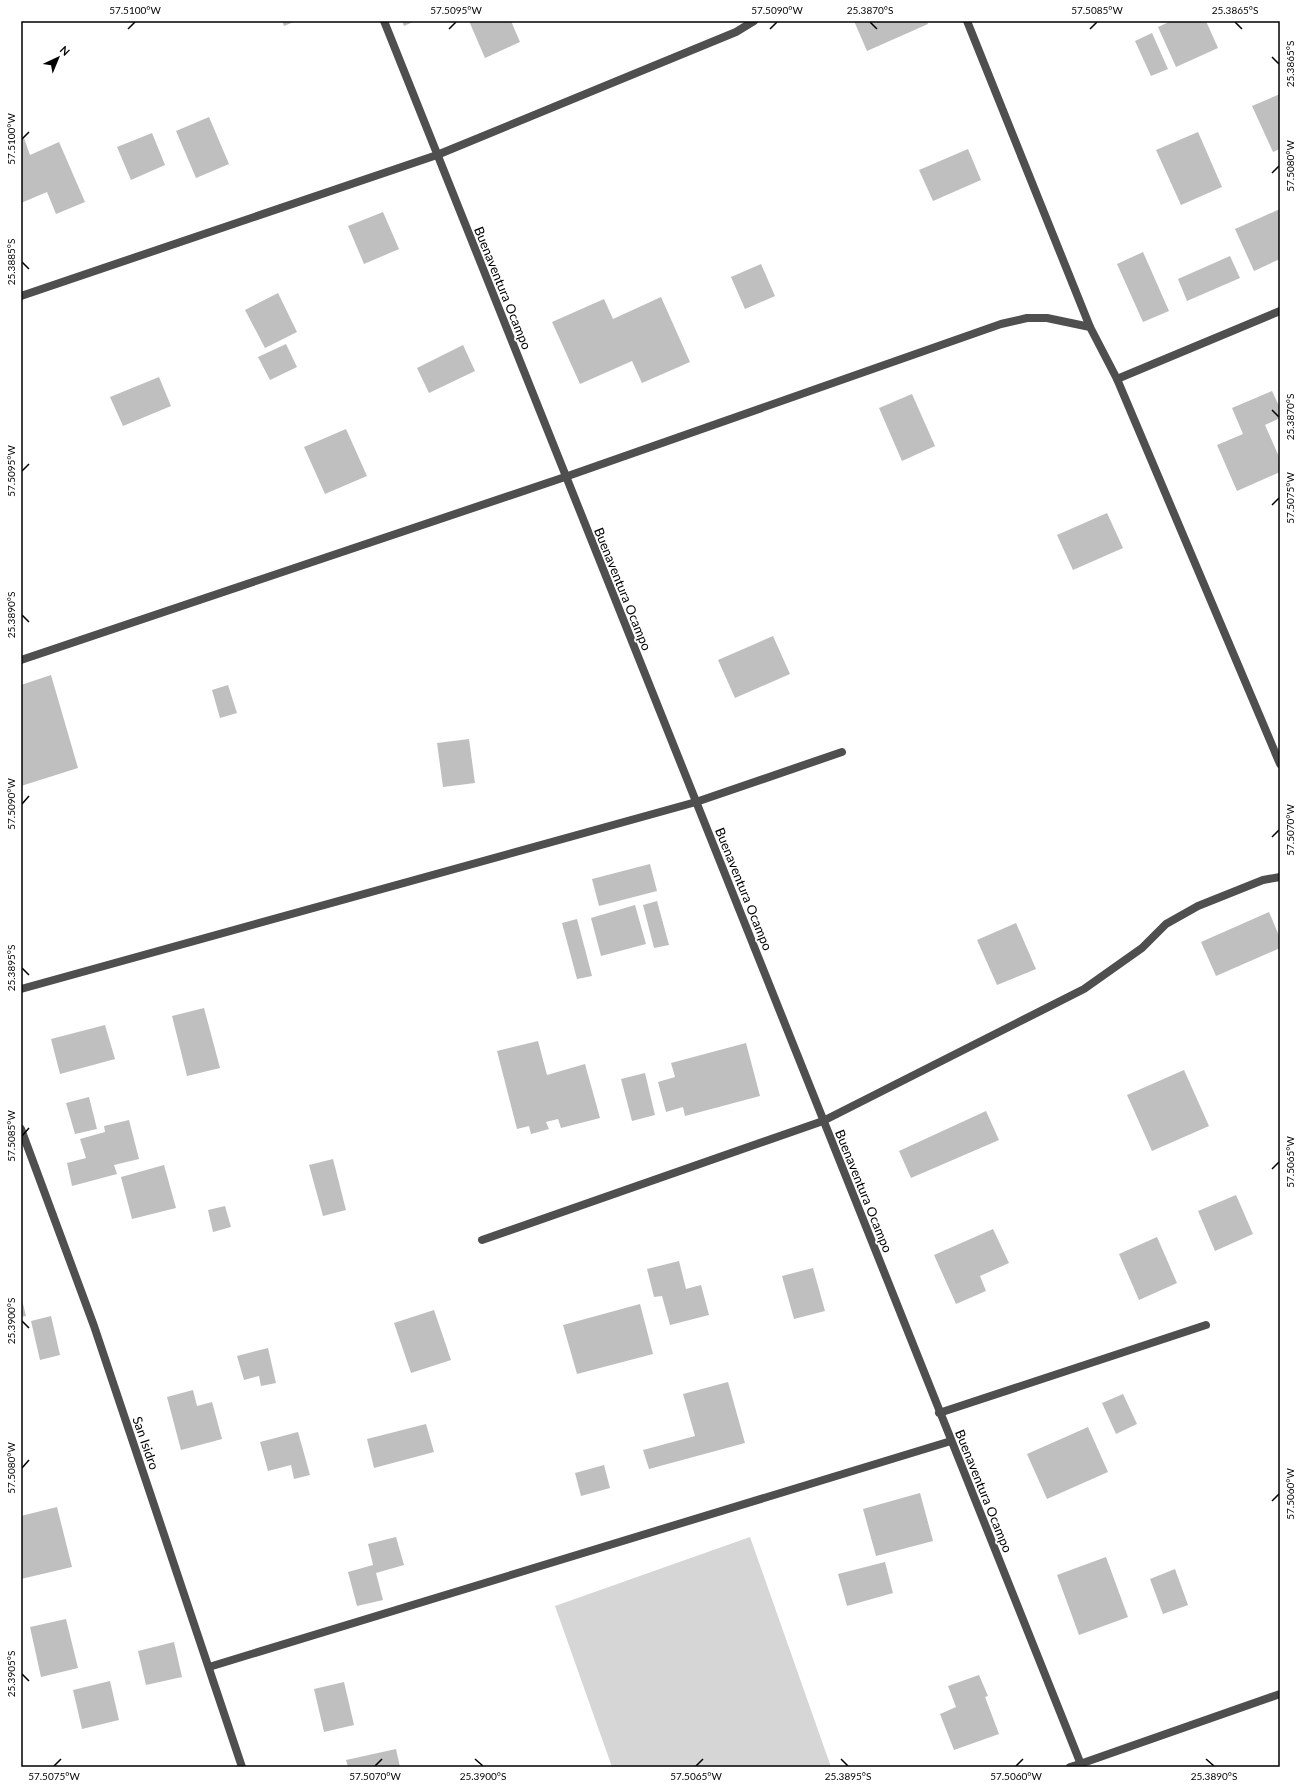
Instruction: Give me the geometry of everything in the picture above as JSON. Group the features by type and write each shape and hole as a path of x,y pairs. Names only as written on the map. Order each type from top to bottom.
{"street":[{"name":"Buenaventura Ocampo","path":"384,21 939,1413 1081,1765"},
{"path":"21,296 437,155 736,32 754,21"},
{"path":"966,21 1090,327 1117,379 1280,764"},
{"path":"1117,379 1280,311"},
{"path":"21,660 565,477 1001,324 1027,318 1047,318 1090,327"},
{"path":"21,989 696,802 842,752"},
{"path":"482,1240 823,1121 1084,989 1142,948 1166,924 1198,906 1263,880 1280,877"},
{"name":"San Isidro","path":"21,1129 94,1326 242,1767"},
{"path":"939,1413 1206,1325"},
{"path":"209,1667 951,1440"},
{"path":"1070,1767 1081,1765 1280,1694"}],"shaded area":[{"path":"750,1537 831,1767 612,1767 555,1606"}],"building":[{"path":"282,21 296,21 284,26"},
{"path":"402,21 415,21 404,26"},
{"path":"469,21 511,21 520,42 485,58"},
{"path":"854,21 927,21 928,24 867,51"},
{"path":"1171,21 1206,21 1218,48 1176,67 1158,27"},
{"path":"1152,33 1168,69 1151,76 1135,41"},
{"path":"1280,94 1280,149 1273,152 1252,106"},
{"path":"209,117 229,164 196,178 176,131"},
{"path":"1198,132 1222,187 1181,205 1156,150"},
{"path":"152,133 165,165 131,180 117,147"},
{"path":"24,138 30,155 59,142 85,202 56,214 47,192 21,203 21,139"},
{"path":"968,149 981,180 933,201 919,170"},
{"path":"1280,209 1280,259 1254,271 1235,229"},
{"path":"383,212 399,249 364,264 348,226"},
{"path":"1143,252 1169,311 1143,322 1117,264"},
{"path":"1230,256 1240,278 1187,301 1178,279"},
{"path":"761,264 775,296 745,309 731,277"},
{"path":"278,293 297,332 265,348 245,310"},
{"path":"661,297 690,362 642,383 632,361 580,384 552,322 604,299 613,319"},
{"path":"286,344 297,367 270,380 258,357"},
{"path":"463,345 475,371 429,393 417,368"},
{"path":"159,377 171,406 123,426 110,397"},
{"path":"1272,391 1280,408 1280,418 1265,425 1280,459 1280,472 1237,491 1217,445 1243,434 1232,408"},
{"path":"912,394 935,446 902,461 879,408"},
{"path":"346,429 367,476 325,494 304,447"},
{"path":"1107,513 1123,548 1073,570 1057,535"},
{"path":"773,636 790,674 735,698 718,660"},
{"path":"51,675 78,768 21,786 21,685"},
{"path":"228,685 237,713 220,718 212,690"},
{"path":"469,739 475,783 443,787 437,743"},
{"path":"650,864 657,891 599,906 592,879"},
{"path":"657,901 669,945 654,948 643,905"},
{"path":"635,905 646,944 601,956 591,918"},
{"path":"1269,912 1280,938 1280,948 1216,976 1201,942"},
{"path":"577,919 592,976 577,979 562,923"},
{"path":"1016,923 1036,969 997,985 977,940"},
{"path":"204,1008 220,1068 187,1076 172,1016"},
{"path":"105,1025 115,1059 60,1074 51,1039"},
{"path":"538,1041 547,1075 585,1064 600,1118 561,1128 558,1119 546,1122 549,1129 531,1134 529,1126 517,1129 497,1051"},
{"path":"746,1043 760,1096 685,1116 683,1107 666,1112 658,1082 675,1077 671,1063"},
{"path":"1184,1070 1209,1126 1152,1151 1127,1095"},
{"path":"645,1073 655,1115 632,1121 621,1079"},
{"path":"89,1097 97,1129 75,1134 66,1103"},
{"path":"986,1111 999,1140 911,1178 899,1151"},
{"path":"129,1120 139,1159 114,1165 117,1174 72,1186 67,1163 86,1158 80,1139 105,1132 104,1126"},
{"path":"333,1159 346,1210 323,1216 309,1165"},
{"path":"164,1165 176,1208 132,1219 121,1177"},
{"path":"1236,1195 1253,1234 1215,1251 1198,1211"},
{"path":"225,1206 231,1227 213,1232 208,1210"},
{"path":"993,1229 1009,1263 980,1276 986,1291 956,1304 934,1255"},
{"path":"1157,1237 1177,1283 1139,1300 1119,1254"},
{"path":"679,1261 686,1289 701,1285 709,1315 670,1325 662,1296 654,1297 647,1269"},
{"path":"813,1268 825,1311 794,1319 782,1276"},
{"path":"21,1296 26,1316 21,1317"},
{"path":"640,1304 653,1354 577,1374 563,1325"},
{"path":"434,1310 451,1360 411,1373 394,1323"},
{"path":"51,1316 60,1355 40,1360 31,1321"},
{"path":"268,1348 276,1383 261,1386 259,1376 244,1380 237,1356"},
{"path":"728,1382 745,1443 649,1469 643,1450 695,1436 683,1394"},
{"path":"193,1390 197,1406 212,1402 222,1439 181,1450 167,1397"},
{"path":"1123,1394 1137,1424 1116,1434 1102,1403"},
{"path":"426,1424 434,1452 374,1468 367,1439"},
{"path":"1088,1427 1108,1472 1047,1499 1027,1454"},
{"path":"298,1432 310,1475 294,1479 291,1465 268,1471 260,1442"},
{"path":"604,1465 610,1488 581,1496 575,1473"},
{"path":"920,1493 933,1541 876,1556 863,1509"},
{"path":"57,1507 72,1567 21,1579 21,1516"},
{"path":"396,1537 404,1565 376,1573 383,1600 357,1606 348,1572 373,1565 368,1544"},
{"path":"1106,1557 1128,1617 1079,1635 1057,1575"},
{"path":"885,1562 893,1593 847,1606 838,1574"},
{"path":"1175,1569 1188,1605 1163,1614 1150,1579"},
{"path":"66,1619 78,1668 41,1677 30,1627"},
{"path":"174,1642 182,1677 146,1685 138,1651"},
{"path":"979,1675 988,1696 985,1697 999,1734 954,1750 940,1714 956,1707 948,1686"},
{"path":"110,1681 119,1720 82,1729 73,1690"},
{"path":"344,1682 354,1725 324,1732 314,1689"},
{"path":"396,1749 400,1767 348,1767 346,1760"}]}
